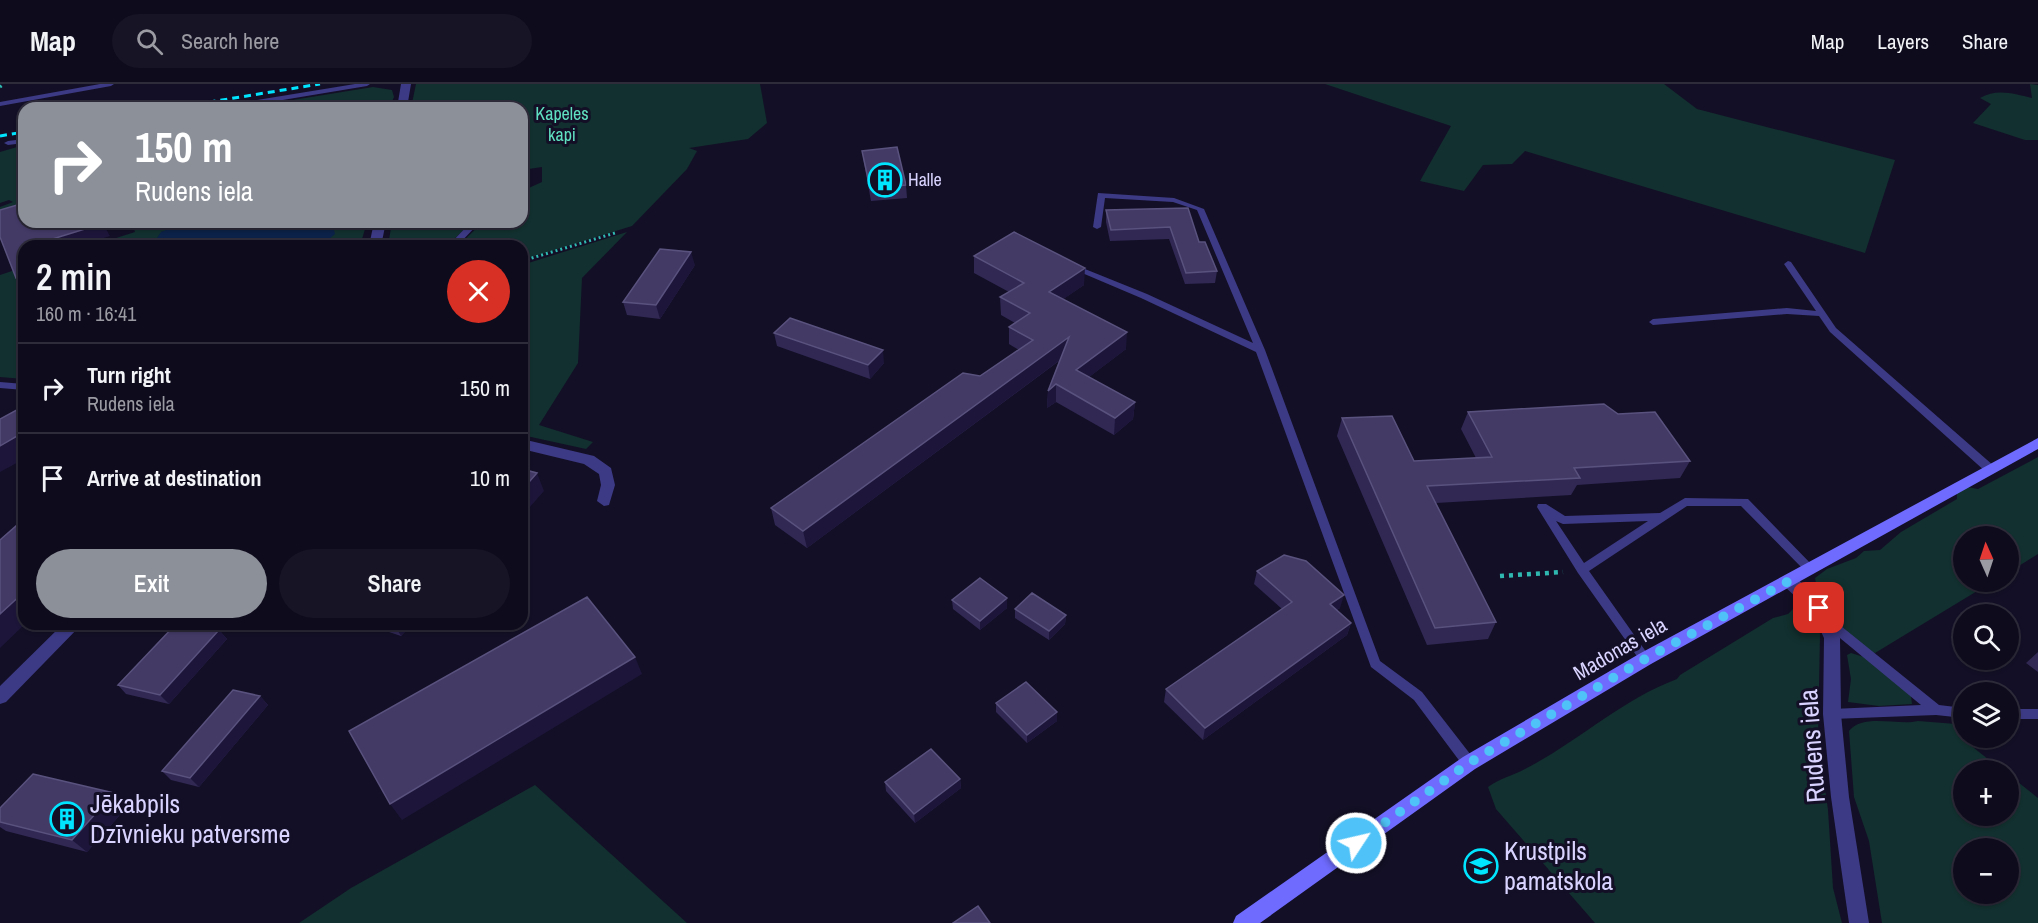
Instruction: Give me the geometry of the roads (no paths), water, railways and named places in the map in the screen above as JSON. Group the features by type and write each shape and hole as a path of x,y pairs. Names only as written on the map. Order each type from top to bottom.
{"main road":[{"name":"Madonas iela","path":"1243,923 1469,763 1645,659 2038,443"}],"street":[{"path":"403,102 406,84"},
{"path":"528,445 589,460 606,471 608,485 604,501"},
{"name":"Rudens iela","path":"1789,581 1814,602 1827,621 1833,654 1832,714 1840,797 1859,923"},
{"path":"0,698 68,630"}],"lane":[{"path":"0,104 111,84"},
{"path":"258,102 367,84"},
{"path":"8,143 18,142"},
{"path":"1096,227 1101,195 1174,200 1200,208 1260,350 1375,664 1418,696 1469,763"},
{"path":"458,240 470,228"},
{"path":"1056,261 1144,296 1260,350"},
{"path":"1788,264 1833,330 1990,469"},
{"path":"1653,322 1787,311 1822,314"},
{"path":"0,385 18,386"},
{"path":"1582,570 1685,502 1744,502 1809,568"},
{"path":"1645,659 1582,570 1542,507 1563,520 1662,517"},
{"path":"1827,621 1936,710"},
{"path":"1832,714 1936,710 1953,712"},
{"path":"2019,714 2038,714"}],"water":[{"path":"332,228 335,234 328,240 159,240 157,238 161,232 169,229"}],"railway":[{"path":"210,102 320,84"},
{"path":"0,136 18,133"}],"place":[{"name":"Halle","path":"885,180"},
{"name":"Jēkabpils Dzīvnieku patversme","path":"67,819"},
{"name":"Krustpils pamatskola","path":"1481,866"}],"park label":[{"name":"Kapeles kapi","path":"562,124"}]}
